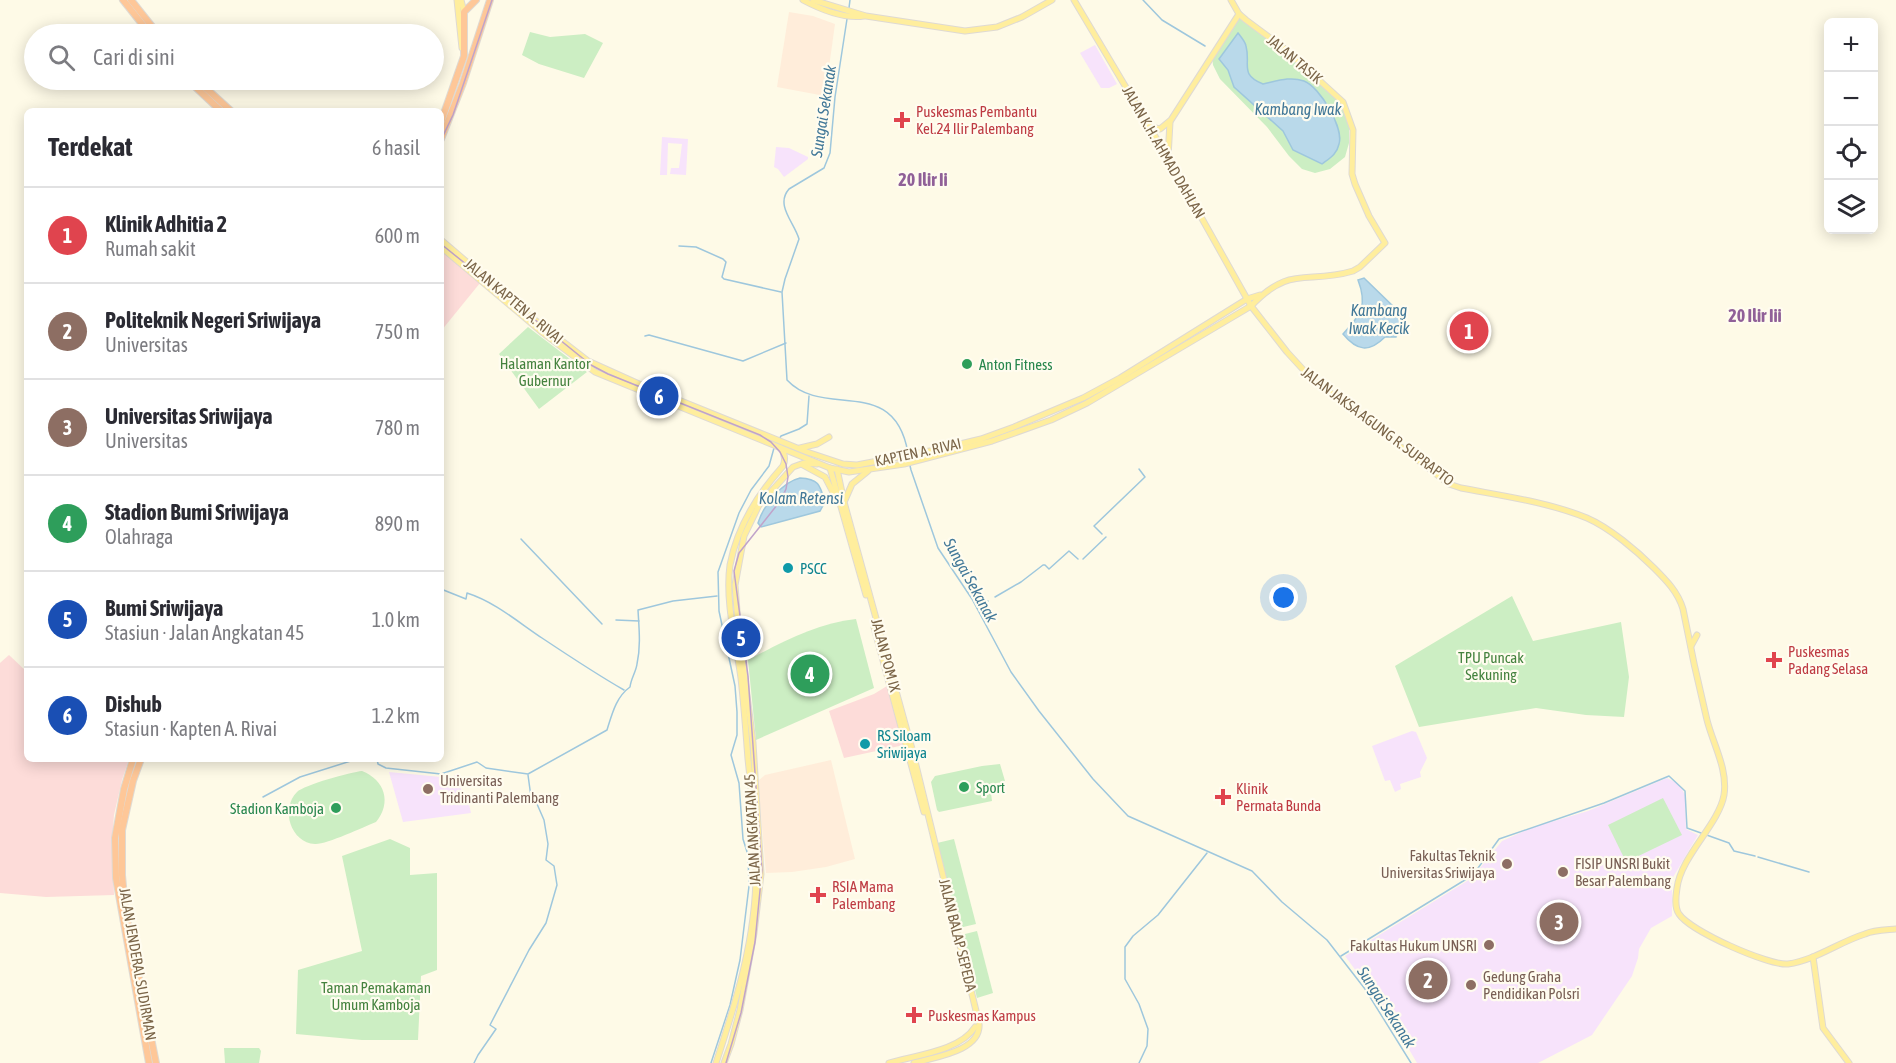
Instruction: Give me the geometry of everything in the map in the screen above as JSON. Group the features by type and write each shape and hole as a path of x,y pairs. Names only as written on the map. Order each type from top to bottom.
{"highway":[{"path":"123,0 142,24"},
{"path":"131,0 150,24"},
{"path":"444,113 464,56 470,26 464,12 476,0"},
{"path":"444,131 463,83 490,0"},
{"path":"470,26 482,23"},
{"path":"199,90 218,108"},
{"path":"208,90 228,108"},
{"name":"JALAN JENDERAL SUDIRMAN","path":"132,762 124,789 115,838 116,878 149,1063"},
{"name":"JALAN JENDERAL SUDIRMAN","path":"140,762 133,781 122,830 122,875 125,908 156,1063"}],"main road":[{"path":"459,0 464,12"},
{"path":"459,0 464,56"},
{"path":"802,0 815,7 957,31 976,31 1013,21 1052,0"},
{"path":"813,0 842,12"},
{"name":"JALAN K.H. AHMAD DAHLAN","path":"1074,0 1168,158 1251,306"},
{"path":"1149,126 1159,129 1171,120 1239,14 1231,0"},
{"name":"JALAN TASIK","path":"1239,14 1312,72 1343,102 1353,130 1352,174 1369,216 1385,243 1353,271 1290,278 1272,286 1260,295"},
{"path":"1168,158 1171,120"},
{"name":"JALAN KAPTEN A. RIVAI","path":"444,243 587,364"},
{"name":"JALAN KAPTEN A. RIVAI","path":"444,250 543,333 587,364"},
{"name":"KAPTEN A. RIVAI","path":"915,457 981,439 1054,412 1120,378 1247,299 1260,295"},
{"name":"KAPTEN A. RIVAI","path":"597,370 779,444 830,468 849,472 869,470 902,460 992,441 1071,411 1119,386 1238,314 1251,306 1260,295"},
{"name":"JALAN JAKSA AGUNG R. SUPRAPTO","path":"1251,306 1287,352 1314,380 1449,484 1559,509 1588,519 1606,528 1647,560 1671,585 1681,600 1712,737 1720,756 1724,795 1678,877 1676,904 1679,915 1700,932 1765,961 1778,964 1813,957 1865,933 1896,929"},
{"name":"KAPTEN A. RIVAI","path":"587,364 724,424 831,460 857,465 902,460"},
{"path":"799,448 829,437"},
{"path":"774,477 785,461 779,444"},
{"path":"724,1063 740,1010 761,873 749,712 736,615 735,585 744,536 759,506 785,474 799,464 820,464 831,460 830,468 843,504"},
{"name":"JALAN POM IX","path":"831,460 838,470 843,504 934,841"},
{"path":"799,464 825,477 843,504"},
{"path":"843,504 852,484 869,470"},
{"path":"774,477 785,474"},
{"name":"JALAN ANGKATAN 45","path":"716,1063 743,974 752,935 756,874 744,707 730,592 731,563 742,523 774,477"},
{"path":"751,520 755,502"},
{"path":"1691,648 1697,635"},
{"path":"744,707 749,712"},
{"name":"JALAN BALAP SEPEDA","path":"934,841 977,1028"},
{"path":"1813,957 1823,1028 1849,1063"},
{"path":"889,1063 954,1045 969,1037 977,1028"},
{"path":"914,1063 965,1046 973,1041 977,1028"}],"shaded area":[{"path":"789,12 813,16 835,24 825,96 777,87"},
{"path":"1095,45 1117,84 1109,88 1101,88 1080,53"},
{"path":"662,137 688,139 686,175 670,174 671,168 679,168 682,144 668,143 667,175 660,175"},
{"path":"776,147 789,148 808,159 784,177 774,167"},
{"path":"444,253 480,283 444,327"},
{"path":"9,655 24,669 24,762 128,762 114,815 112,841 114,895 46,897 0,893 0,663"},
{"path":"887,686 904,745 844,758 829,711 874,694"},
{"path":"1412,731 1416,732 1427,758 1420,772 1421,777 1400,784 1401,789 1395,792 1390,780 1385,781 1372,746"},
{"path":"831,760 855,859 826,867 766,873 758,781 765,775"},
{"name":"Universitas Tridinanti Palembang","path":"389,772 441,777 447,775 449,778 458,774 463,800 468,800 471,813 403,822"},
{"path":"1667,778 1677,783 1682,789 1685,795 1686,829 1698,835 1672,879 1672,916 1651,928 1639,949 1632,976 1592,1035 1538,1063 1417,1063 1390,1017 1345,956 1472,878 1502,841 1531,828 1588,811"}],"green space":[{"path":"1239,17 1277,45 1335,96 1345,111 1349,126 1349,143 1345,157 1330,169 1315,173 1302,169 1267,127 1220,79 1213,65 1212,56"},
{"path":"530,32 550,37 585,34 603,43 584,78 539,64 522,55"},
{"name":"Halaman Kantor Gubernur","path":"528,327 587,372 539,409 499,354"},
{"name":"TPU Puncak Sekuning","path":"1512,596 1533,641 1621,622 1629,677 1624,717 1586,715 1536,708 1419,727 1395,666"},
{"path":"856,619 874,688 756,740 748,660 814,629"},
{"name":"Sport","path":"1000,764 1005,781 995,784 997,791 991,793 992,801 939,812 937,810 931,782 935,776"},
{"name":"Stadion Kamboja","path":"362,771 376,780 384,793 384,807 376,822 320,844 307,842 294,832 289,807 297,792 338,776"},
{"path":"1663,798 1682,835 1626,862 1608,825"},
{"name":"Taman Pemakaman Umum Kamboja","path":"390,839 410,848 410,875 437,873 437,970 421,976 418,1040 362,1040 296,1034 298,970 362,951 342,856"},
{"path":"954,839 976,924 959,928 937,843"},
{"path":"977,931 993,993 977,998 961,935"},
{"path":"224,1048 259,1048 261,1051 259,1063 225,1063"}],"water":[{"name":"Kambang Iwak","path":"1238,33 1246,46 1247,68 1251,77 1263,84 1289,79 1304,81 1323,99 1334,119 1340,137 1333,156 1322,164 1293,150 1283,131 1234,87 1228,70 1219,59"},
{"name":"Kambang Iwak Kecik","path":"1364,278 1397,310 1400,320 1396,337 1385,337 1368,348 1358,347 1343,334 1361,309 1362,297 1358,280"},
{"name":"Kolam Retensi","path":"800,478 811,480 820,487 825,502 820,511 761,527 758,523 769,502 787,484"}],"waterway":[{"name":"Sungai Sekanak","path":"849,8 850,0"},
{"path":"1143,0 1162,20 1205,46"},
{"name":"Sungai Sekanak","path":"847,19 835,97 830,153 824,168 789,189 784,201 787,214 799,239 782,292 787,380 802,391 820,397 856,401 873,405 888,413 900,429 908,453"},
{"path":"679,246 696,247 723,259 726,262 722,277 724,279 781,292"},
{"path":"645,336 649,335 743,361 786,343"},
{"path":"711,1063 730,1005 740,960 749,886 748,855 743,839 739,783 731,755 737,735 735,686 719,611 718,572 739,513 751,490 769,466 774,448 781,436 807,424 809,396"},
{"name":"Sungai Sekanak","path":"908,457 938,548 972,599 1011,672 1093,779 1128,816 1252,871 1282,902 1327,940 1365,989 1411,1063"},
{"path":"1102,534 1094,526 1145,477 1139,469"},
{"path":"1083,559 1106,537"},
{"path":"521,539 602,624"},
{"path":"995,597 1021,582 1043,565 1049,569 1069,551 1078,559"},
{"path":"444,590 466,599 467,593 487,602 624,690"},
{"path":"378,762 386,768 441,774 477,762 486,768 528,774 607,730 615,706 630,687 636,667 639,644 638,610 673,601 717,596"},
{"path":"977,608 988,601"},
{"path":"616,620 639,621"},
{"path":"263,797 300,777 348,762"},
{"path":"474,1063 496,1029 490,1025 529,950 546,923 557,885 554,866 546,860 548,844 544,820 531,797 528,775"},
{"path":"1341,956 1473,875 1499,839 1604,803 1669,776 1685,791 1687,828 1729,843 1734,851 1755,856"},
{"path":"1139,1063 1147,1046 1148,1029 1139,1004 1125,979 1125,947 1133,936 1158,915 1207,853"},
{"path":"1758,857 1809,872"}],"tram line":[{"path":"444,134 453,115 492,0"},
{"path":"444,246 591,365 608,374 760,435 780,452 786,464 788,477 781,500 739,553 734,571 748,676 762,870 755,942 741,1013 726,1063"}],"place":[{"name":"Puskesmas Pembantu Kel.24 Ilir Palembang","path":"902,120"},
{"name":"Klinik Adhitia 2","path":"1469,331"},
{"name":"Anton Fitness","path":"967,364"},
{"name":"Dishub","path":"659,396"},
{"name":"PSCC","path":"788,568"},
{"name":"Bumi Sriwijaya","path":"741,638"},
{"name":"Puskesmas Padang Selasa","path":"1774,660"},
{"name":"Stadion Bumi Sriwijaya","path":"810,674"},
{"name":"RS Siloam Sriwijaya","path":"865,744"},
{"name":"Sport","path":"964,787"},
{"name":"Universitas Tridinanti Palembang","path":"428,789"},
{"name":"Klinik Permata Bunda","path":"1223,797"},
{"name":"Stadion Kamboja","path":"336,808"},
{"name":"Fakultas Teknik Universitas Sriwijaya","path":"1507,864"},
{"name":"FISIP UNSRI Bukit Besar Palembang","path":"1563,872"},
{"name":"RSIA Mama Palembang","path":"818,895"},
{"name":"Universitas Sriwijaya","path":"1559,922"},
{"name":"Fakultas Hukum UNSRI","path":"1489,945"},
{"name":"Politeknik Negeri Sriwijaya","path":"1428,980"},
{"name":"Gedung Graha Pendidikan Polsri","path":"1471,985"},
{"name":"Puskesmas Kampus","path":"914,1015"}],"district":[{"name":"20 Ilir Ii","path":"923,179"},
{"name":"20 Ilir Iii","path":"1755,315"}]}
